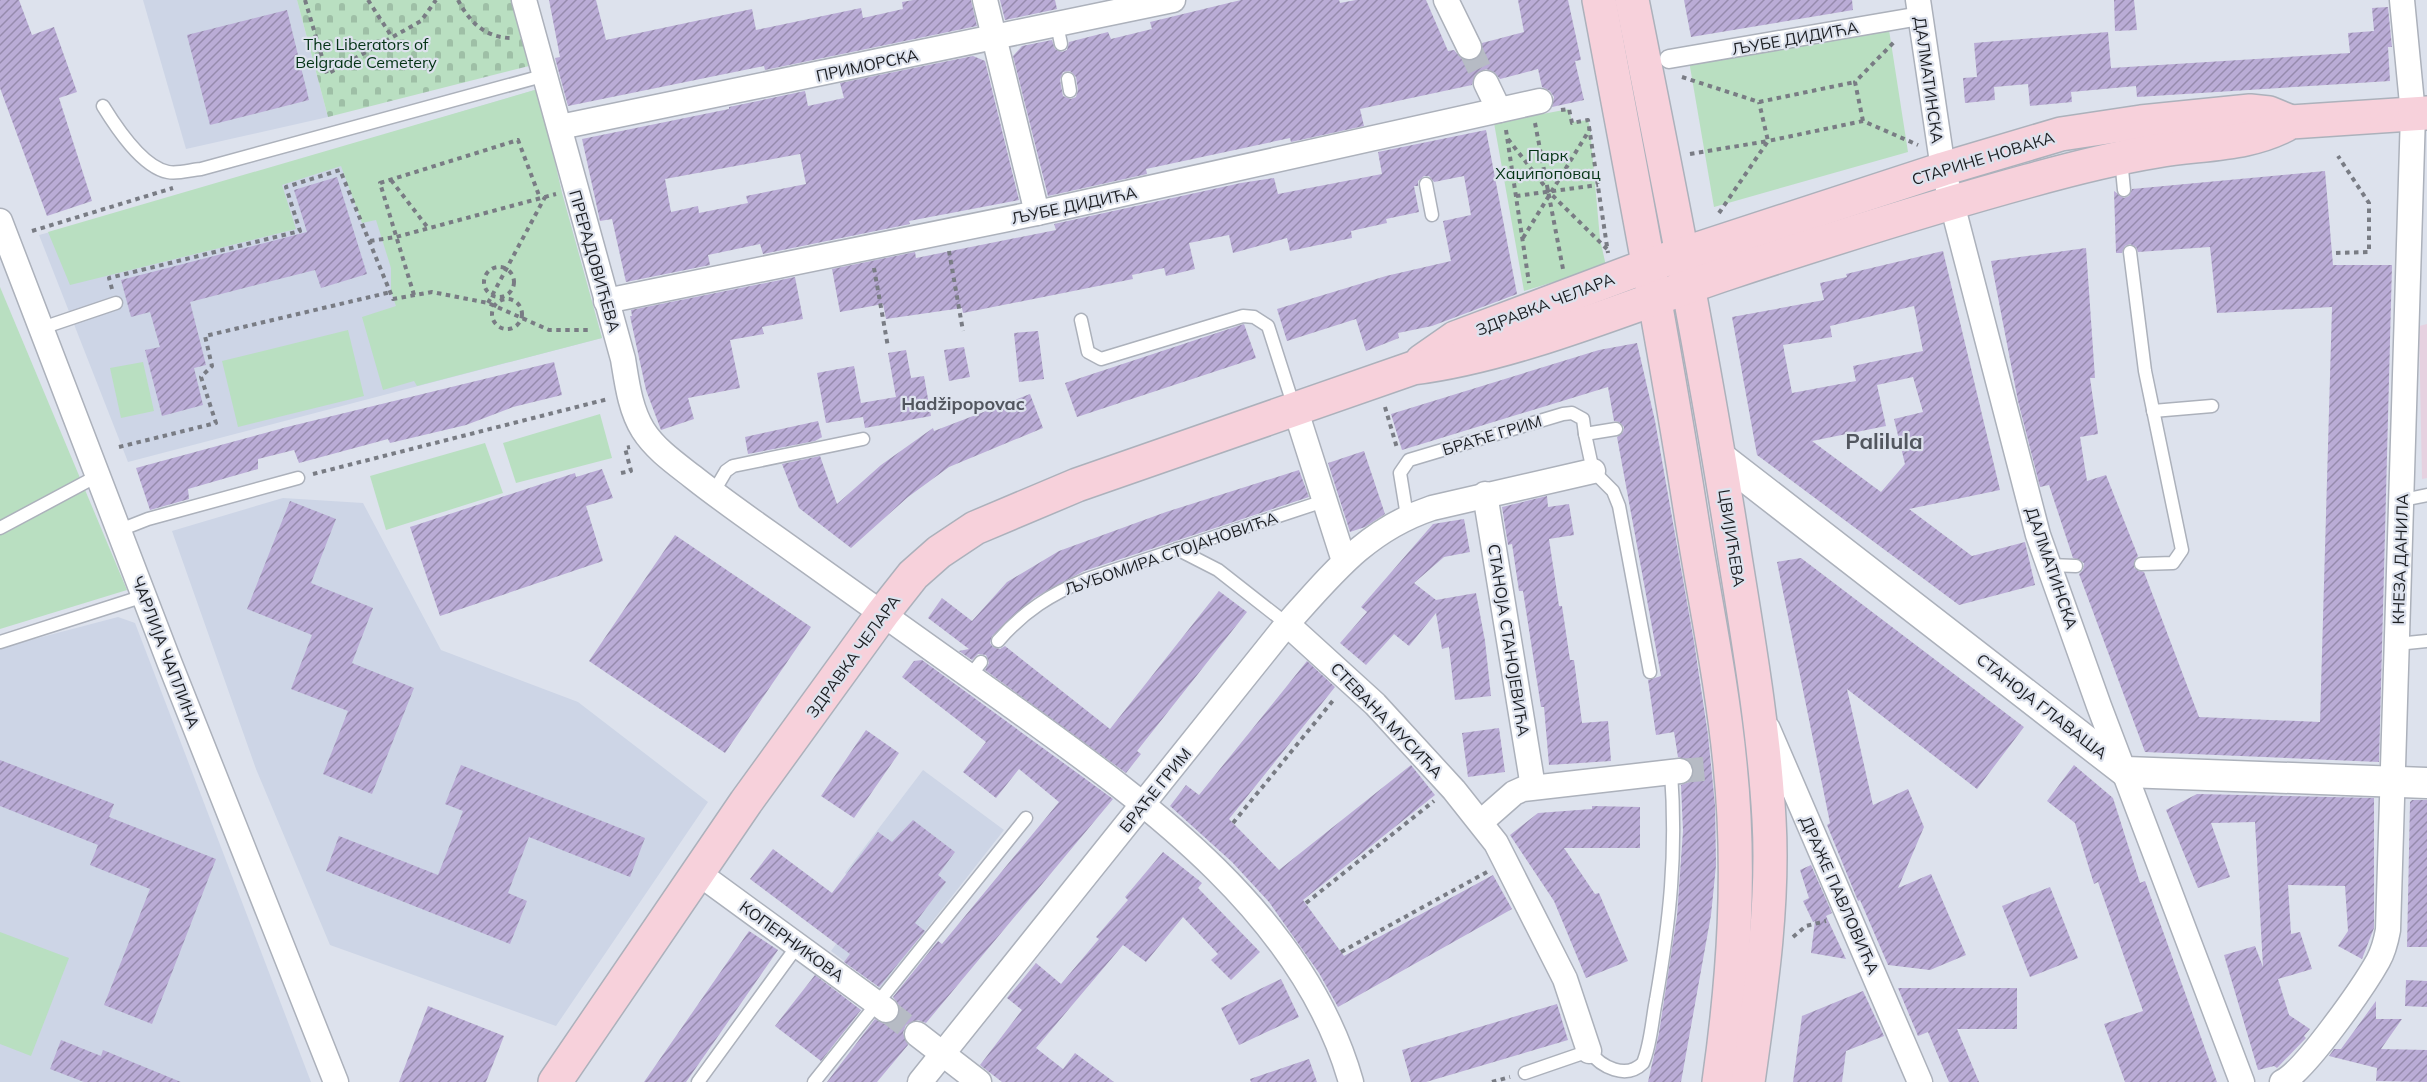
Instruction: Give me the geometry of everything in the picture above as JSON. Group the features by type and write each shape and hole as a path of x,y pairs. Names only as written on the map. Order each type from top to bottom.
{"main road":[{"path":"1599,0 1655,299 1667,419 1723,767 1736,869 1732,970 1719,1082"},
{"name":"ЦВИЈИЋЕВА","path":"1632,0 1690,287 1720,457 1758,708 1769,820 1769,870 1762,975 1748,1082"},
{"name":"СТАРИНЕ НОВАКА","path":"1683,254 1942,162 2061,135 2141,122 2250,111 2269,113 2291,122 2420,114"},
{"name":"СТАРИНЕ НОВАКА","path":"1690,287 1952,204 2086,165 2157,151 2248,140 2272,133 2291,122"},
{"name":"ЗДРАВКА ЧЕЛАРА","path":"1413,368 1455,338 1683,254"},
{"name":"ЗДРАВКА ЧЕЛАРА","path":"555,1082 698,872 883,613 939,552 975,528 1077,485 1295,408 1413,368 1463,360 1690,287"}],"street":[{"name":"ПРЕРАДОВИЋЕВА","path":"524,0 546,75 629,393 642,428 650,440 713,493 883,613"},
{"path":"985,0 1037,213"},
{"name":"ПРИМОРСКА","path":"560,128 993,39 1059,34 1173,0"},
{"path":"1446,0 1469,47"},
{"name":"КНЕЗА ДАНИЛА","path":"2282,1082 2300,1070 2348,1006 2370,974 2384,945 2388,930 2397,644 2420,114 2402,0"},
{"name":"ЉУБЕ ДИДИЋА","path":"1671,67 1919,8"},
{"name":"ДАЛМАТИНСКА","path":"1919,8 1942,162 2038,535 2099,706 2242,1082"},
{"path":"1486,83 1499,110"},
{"name":"ЉУБЕ ДИДИЋА","path":"606,301 945,230 1416,137 1499,110 1536,108"},
{"name":"ЧАРЛИЈА ЧАПЛИНА","path":"0,221 144,596 336,1082"},
{"path":"1295,408 1344,561"},
{"name":"СТАНОЈА ГЛАВАША","path":"1720,457 2126,772"},
{"name":"БРАЋЕ ГРИМ","path":"920,1082 1287,624 1344,561 1366,541 1407,516 1485,494 1593,471"},
{"name":"СТАНОЈА СТАНОЈЕВИЋА","path":"1485,494 1533,787"},
{"path":"883,613 975,669 1144,804 1243,899 1286,952 1331,1028 1351,1082"},
{"name":"СТЕВАНА МУСИЋА","path":"1287,624 1350,679 1481,822 1506,861 1565,979 1589,1051"},
{"name":"ДРАЖЕ ПАВЛОВИЋА","path":"1758,708 1920,1082"},
{"path":"1481,822 1514,794 1533,787 1675,772"},
{"path":"2126,772 2427,783"},
{"name":"КОПЕРНИКОВА","path":"698,872 882,1007"},
{"path":"918,1034 979,1082"}],"lane":[{"path":"103,106 124,135 152,166 168,172 201,169 546,75"},
{"path":"2121,158 2124,190"},
{"path":"1426,184 1432,216"},
{"path":"2130,252 2145,371 2182,550 2173,563 2141,564"},
{"path":"42,328 116,303"},
{"path":"1081,320 1088,352 1101,359 1243,316 1254,316 1268,326 1295,408"},
{"path":"2153,411 2212,406"},
{"name":"БРАЋЕ ГРИМ","path":"1403,466 1409,460 1563,414 1572,413 1583,420 1585,434"},
{"path":"1616,429 1585,434 1593,471 1613,492 1619,506 1650,672"},
{"path":"713,493 726,471 733,466 863,439"},
{"path":"1403,466 1400,482 1407,516"},
{"path":"0,528 99,475"},
{"path":"120,530 148,519 298,478"},
{"path":"2403,500 2427,495"},
{"name":"ЉУБОМИРА СТОЈАНОВИЋА","path":"998,641 1015,622 1057,592 1177,549 1324,501"},
{"path":"1177,549 1218,570 1287,624"},
{"path":"2049,565 2076,566"},
{"path":"0,642 144,596"},
{"path":"2397,644 2427,641"},
{"path":"1525,1073 1589,1051 1602,1064 1617,1070 1635,1069 1645,1059 1673,883 1675,772"},
{"path":"814,1082 882,1007 1026,819"},
{"path":"698,1082 798,945"}],"path":[{"path":"305,0 327,74 421,21 436,0"},
{"path":"368,0 392,37"},
{"path":"458,0 482,32 501,38 519,38"},
{"path":"1671,67 1760,102 1855,82 1919,8"},
{"path":"1855,82 1863,121"},
{"path":"1717,216 1768,141 1760,102"},
{"path":"1536,108 1564,271"},
{"path":"1533,308 1508,138 1550,193 1607,249 1588,120"},
{"path":"1664,158 1768,141 1863,121 1942,162"},
{"path":"1522,239 1590,128"},
{"path":"414,295 380,183 518,140 542,198 488,303"},
{"path":"2336,253 2369,252 2369,203 2338,156"},
{"path":"32,231 169,192 201,169"},
{"path":"116,303 108,278 300,231 286,187 340,170 393,300 432,292 488,303 549,330 600,330"},
{"path":"391,180 428,228"},
{"path":"1516,196 1598,185"},
{"path":"370,241 396,237 574,189"},
{"path":"945,230 963,331"},
{"path":"870,246 888,347"},
{"path":"492,268 507,268 514,275 512,290 505,296 492,296 484,286 485,276 492,268"},
{"path":"119,447 216,423 201,377 212,366 205,336 391,292"},
{"path":"504,299 514,300 521,308 522,318 512,329 502,329 492,318 494,306 504,299"},
{"path":"298,478 629,393"},
{"path":"1385,407 1403,466"},
{"path":"621,473 631,471 625,448 637,446"},
{"path":"1233,823 1350,679"},
{"path":"1306,903 1451,787"},
{"path":"1341,952 1506,861"},
{"path":"1788,941 1806,926 1830,920"}],"shaded area":[{"path":"143,0 297,0 328,117 186,149"},
{"path":"538,89 562,193 602,338 128,462 39,235 128,211"},
{"path":"2427,324 2427,478 2422,479 2419,326"},
{"path":"283,498 363,503 441,650 578,702 708,802 556,1026 330,945 256,769 172,531"},
{"path":"118,617 135,623 311,1082 0,1082 0,648"},
{"path":"923,770 1004,830 880,988 831,951 873,894 845,873"}],"green space":[{"name":"The Liberators of Belgrade Cemetery","path":"297,0 514,0 537,64 328,117"},
{"path":"1887,17 1908,152 1714,207 1688,55"},
{"path":"538,89 562,193 602,338 417,386 414,381 383,390 362,317 396,306 391,292 391,268 376,220 362,223 341,166 282,185 296,229 70,285 48,232"},
{"name":"Парк Хаџипоповац","path":"1569,109 1572,122 1588,120 1590,128 1600,239 1606,266 1524,291 1494,123"},
{"path":"0,287 127,590 0,629"},
{"path":"348,330 364,396 238,427 222,361"},
{"path":"143,362 154,411 121,418 110,368"},
{"path":"600,414 612,458 516,483 503,443"},
{"path":"485,443 503,493 386,530 370,476"},
{"path":"0,932 69,958 31,1056 0,1044"}],"building":[{"path":"0,0 19,0 32,35 54,27 77,92 59,98 92,201 47,216 0,88"},
{"path":"549,0 596,0 606,40 752,9 756,30 861,8 863,18 903,9 902,2 913,0 971,0 977,26 765,70 764,66 568,106 555,58 560,57"},
{"path":"1000,0 1055,0 1057,9 1005,20"},
{"path":"1241,0 1339,0 1340,3 1356,0 1426,0 1448,51 1454,50 1461,58 1469,61 1480,55 1482,43 1524,32 1518,0 1568,0 1581,60 1575,61 1584,100 1552,107 1554,97 1550,91 1542,87 1538,69 1500,79 1494,72 1486,69 1475,75 1472,85 1360,109 1364,126 1291,142 1290,138 1146,169 1147,174 1048,196 1013,56 1022,46 1052,40 1055,49 1062,52 1067,50 1069,42 1108,32 1111,39 1152,29 1150,22","holes":["1070,71 1076,77 1078,90 1076,97 1071,99 1063,96 1060,80 1063,72"]},
{"path":"1684,0 1852,0 1853,10 1691,37"},
{"path":"2114,0 2134,0 2137,30 2115,31"},
{"path":"2388,7 2392,47 2388,47 2390,81 2137,97 2136,86 2071,92 2072,102 2030,106 2028,84 1994,87 1995,100 1965,103 1963,78 1977,77 1974,43 2108,32 2111,68 2350,53 2348,33 2374,31 2372,8"},
{"path":"287,10 309,100 210,125 187,35"},
{"path":"973,56 985,61 1019,200 909,221 910,224 763,254 760,244 708,255 710,265 626,282 612,219 600,221 582,139 805,91 808,106 844,98 840,83","holes":["800,154 806,184 746,196 748,203 699,213 698,206 671,212 665,179"]},
{"path":"1486,130 1517,294 1432,326 1398,333 1399,338 1366,351 1356,319 1287,341 1277,309 1386,276 1451,261 1443,221 1471,215 1464,176 1434,182 1429,176 1424,176 1418,181 1418,186 1414,186 1419,212 1386,219 1387,223 1351,231 1352,238 1290,251 1287,238 1233,253 1229,235 1189,243 1195,269 1166,276 1164,268 1132,275 1133,279 963,313 962,308 886,319 883,304 840,312 832,269 915,252 916,258 1056,230 1054,224 1241,183 1274,178 1278,194 1382,174 1378,152"},
{"path":"2325,171 2333,265 2392,265 2379,762 2145,752 2079,574 2083,570 2084,563 2073,558 2049,485 2040,487 2018,401 1991,261 2086,248 2095,378 2090,378 2098,434 2080,437 2087,481 2106,475 2138,556 2134,561 2134,568 2144,572 2199,717 2320,722 2332,307 2217,313 2210,247 2138,252 2136,247 2130,244 2125,246 2122,253 2116,253 2114,191 2124,198 2129,196 2132,189"},
{"path":"337,177 367,274 321,288 315,270 190,302 206,365 194,368 203,405 162,416 145,350 160,347 150,312 131,317 121,280 307,232 294,190"},
{"path":"1943,251 2000,490 1909,509 1972,556 2025,542 2035,585 1959,605 1757,455 1732,317 1824,300 1820,283 1847,277 1846,274","holes":["1914,306 1923,351 1853,366 1856,381 1792,393 1783,345 1832,337 1830,326","1913,377 1923,412 1894,419 1905,464 1881,492 1812,441 1886,426 1877,385"]},
{"path":"795,277 803,319 762,327 764,334 730,340 740,388 688,398 694,419 661,430 646,390 630,316 632,316 631,310"},
{"path":"1244,324 1256,358 1077,417 1065,383"},
{"path":"1038,331 1044,379 1019,382 1014,333"},
{"path":"1637,343 1655,421 1694,642 1708,735 1715,805 1716,865 1711,915 1681,1082 1648,1082 1659,1033 1677,916 1683,831 1681,785 1689,782 1694,770 1691,762 1678,757 1674,732 1656,735 1648,680 1661,676 1617,437 1623,432 1624,427 1614,421 1608,387 1402,450 1391,414 1599,350"},
{"path":"964,347 970,377 949,381 944,350"},
{"path":"906,350 911,378 924,376 931,416 865,428 863,417 826,423 817,373 854,366 861,403 896,397 888,353"},
{"path":"554,362 562,395 513,407 466,425 390,443 388,439 299,463 294,450 258,459 258,469 188,489 189,499 150,510 136,468 287,427"},
{"path":"1030,394 1043,428 949,467 908,497 851,548 799,508 782,464 820,456 837,504 881,465 933,428 934,431"},
{"path":"818,421 822,437 815,441 748,454 745,437"},
{"path":"1364,451 1385,514 1365,527 1350,532 1328,463"},
{"path":"602,469 613,498 586,506 603,561 440,616 410,527 575,473 576,477"},
{"path":"1299,470 1309,497 1084,571 1034,598 992,636 990,643 993,647 1000,649 1005,646 1110,729 1219,591 1247,612 1137,751 1141,754 1126,773 985,670 989,663 986,655 978,654 972,660 959,651 969,649 928,618 942,598 972,621 1007,582 1059,551 1166,512"},
{"path":"1547,496 1548,507 1569,504 1574,535 1549,539 1559,606 1562,606 1570,660 1574,660 1582,723 1608,721 1611,761 1549,765 1544,707 1541,707 1523,591 1519,591 1512,544 1508,545 1502,507"},
{"path":"290,501 336,519 311,583 373,608 352,663 414,688 372,794 323,774 348,711 291,689 312,635 247,609"},
{"path":"1464,519 1470,552 1444,557 1414,583 1436,600 1476,593 1485,641 1491,696 1455,700 1449,647 1442,649 1436,613 1409,646 1394,634 1366,665 1340,643 1367,612 1361,607 1433,524"},
{"path":"675,535 811,627 725,753 589,661"},
{"path":"1801,558 2024,727 1977,789 1847,689 1873,805 1908,789 1924,827 1898,888 1931,874 1966,955 1930,970 1888,965 1860,900 1858,901 1827,825 1830,823 1777,562"},
{"path":"922,660 1113,799 926,1023 918,1020 906,1025 903,1033 908,1045 877,1082 827,1082 875,1019 885,1024 897,1019 899,1005 893,997 938,941 942,944 1059,802 1019,769 996,798 963,772 986,742 902,677 914,661"},
{"path":"1307,661 1335,687 1229,819 1279,870 1411,765 1435,795 1303,900 1344,956 1493,875 1512,909 1338,1007 1319,973 1269,902 1232,862 1170,806 1186,785 1199,795"},
{"path":"1499,728 1505,772 1468,777 1462,733"},
{"path":"866,730 899,753 854,818 821,796"},
{"path":"0,760 114,804 109,817 216,859 152,1024 104,1005 150,889 90,865 98,845 0,806"},
{"path":"461,765 645,838 630,877 529,837 508,893 527,901 510,944 326,871 339,836 438,875 463,811 445,804"},
{"path":"2074,765 2113,798 2140,883 2145,881 2217,1082 2125,1082 2104,1024 2143,1011 2098,882 2094,884 2075,823 2047,801"},
{"path":"2197,794 2374,798 2374,928 2362,959 2338,946 2348,931 2345,886 2288,885 2291,934 2300,932 2312,969 2278,979 2289,1015 2310,1029 2304,1036 2306,1038 2277,1068 2274,1066 2258,1070 2224,955 2255,946 2263,967 2255,822 2211,823 2230,877 2198,888 2166,810"},
{"path":"2427,800 2427,947 2407,947 2410,802"},
{"path":"1592,806 1640,807 1640,848 1564,848 1595,894 1599,893 1628,961 1586,978 1554,901 1510,835 1538,813 1592,809"},
{"path":"913,820 955,852 938,875 946,882 915,923 925,931 879,987 844,962 850,954 750,879 773,849 832,893 878,832 892,842"},
{"path":"1163,852 1202,883 1198,888 1260,952 1231,980 1211,960 1218,954 1183,917 1146,962 1123,945 1036,1048 1063,1069 1075,1053 1114,1082 1002,1082 980,1065 1022,1010 1007,998 1036,963 1061,984 1099,939 1096,937 1128,900 1125,897"},
{"path":"1811,865 1832,913 1826,916 1846,959 1811,953 1815,921 1813,922 1803,901 1809,898 1800,870"},
{"path":"2050,887 2078,958 2030,977 2002,906"},
{"path":"749,931 778,950 721,1032 686,1082 644,1082"},
{"path":"815,975 861,1010 821,1061 775,1026"},
{"path":"1281,979 1299,1017 1239,1045 1221,1008"},
{"path":"2406,980 2427,981 2427,1007 2405,1006"},
{"path":"1898,988 2017,988 2017,1029 1957,1029 1979,1082 1949,1082 1928,1032 1918,1036"},
{"path":"1863,991 1884,1036 1846,1051 1842,1082 1793,1082 1802,1016"},
{"path":"2376,1001 2376,1019 2402,1019 2381,1049 2427,1050 2427,1082 2376,1081 2377,1068 2329,1056 2334,1049 2341,1049"},
{"path":"1557,1004 1568,1040 1426,1082 1411,1082 1402,1050"},
{"path":"428,1006 504,1036 486,1082 399,1082"},
{"path":"61,1040 101,1056 103,1050 181,1082 84,1082 50,1069"},
{"path":"1309,1059 1317,1082 1251,1082 1250,1079"}],"tunnel":[{"path":"1469,47 1486,83"},
{"path":"1680,771 1715,768"},
{"path":"886,1010 917,1034"}],"district":[{"name":"Hadžipopovac","path":"963,403"},
{"name":"Palilula","path":"1884,441"}]}
